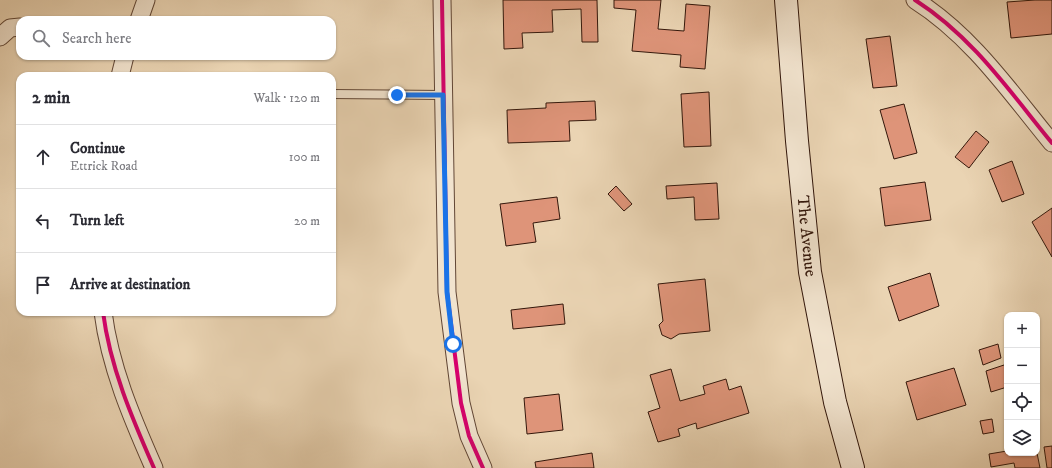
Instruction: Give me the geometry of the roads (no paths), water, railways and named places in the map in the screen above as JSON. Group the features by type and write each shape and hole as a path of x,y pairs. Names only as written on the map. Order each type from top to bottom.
{"main road":[{"name":"The Avenue","path":"786,0 797,141 810,272 835,402 853,468"}],"street":[{"path":"140,16 146,0"},
{"path":"442,0 447,292 460,403 469,436 483,468"},
{"path":"915,0 937,14 978,52 1052,144"},
{"path":"0,37 10,28 16,27"},
{"path":"121,72 124,60"},
{"path":"103,316 127,405 154,468"}],"lane":[{"path":"336,94 443,95"}]}
